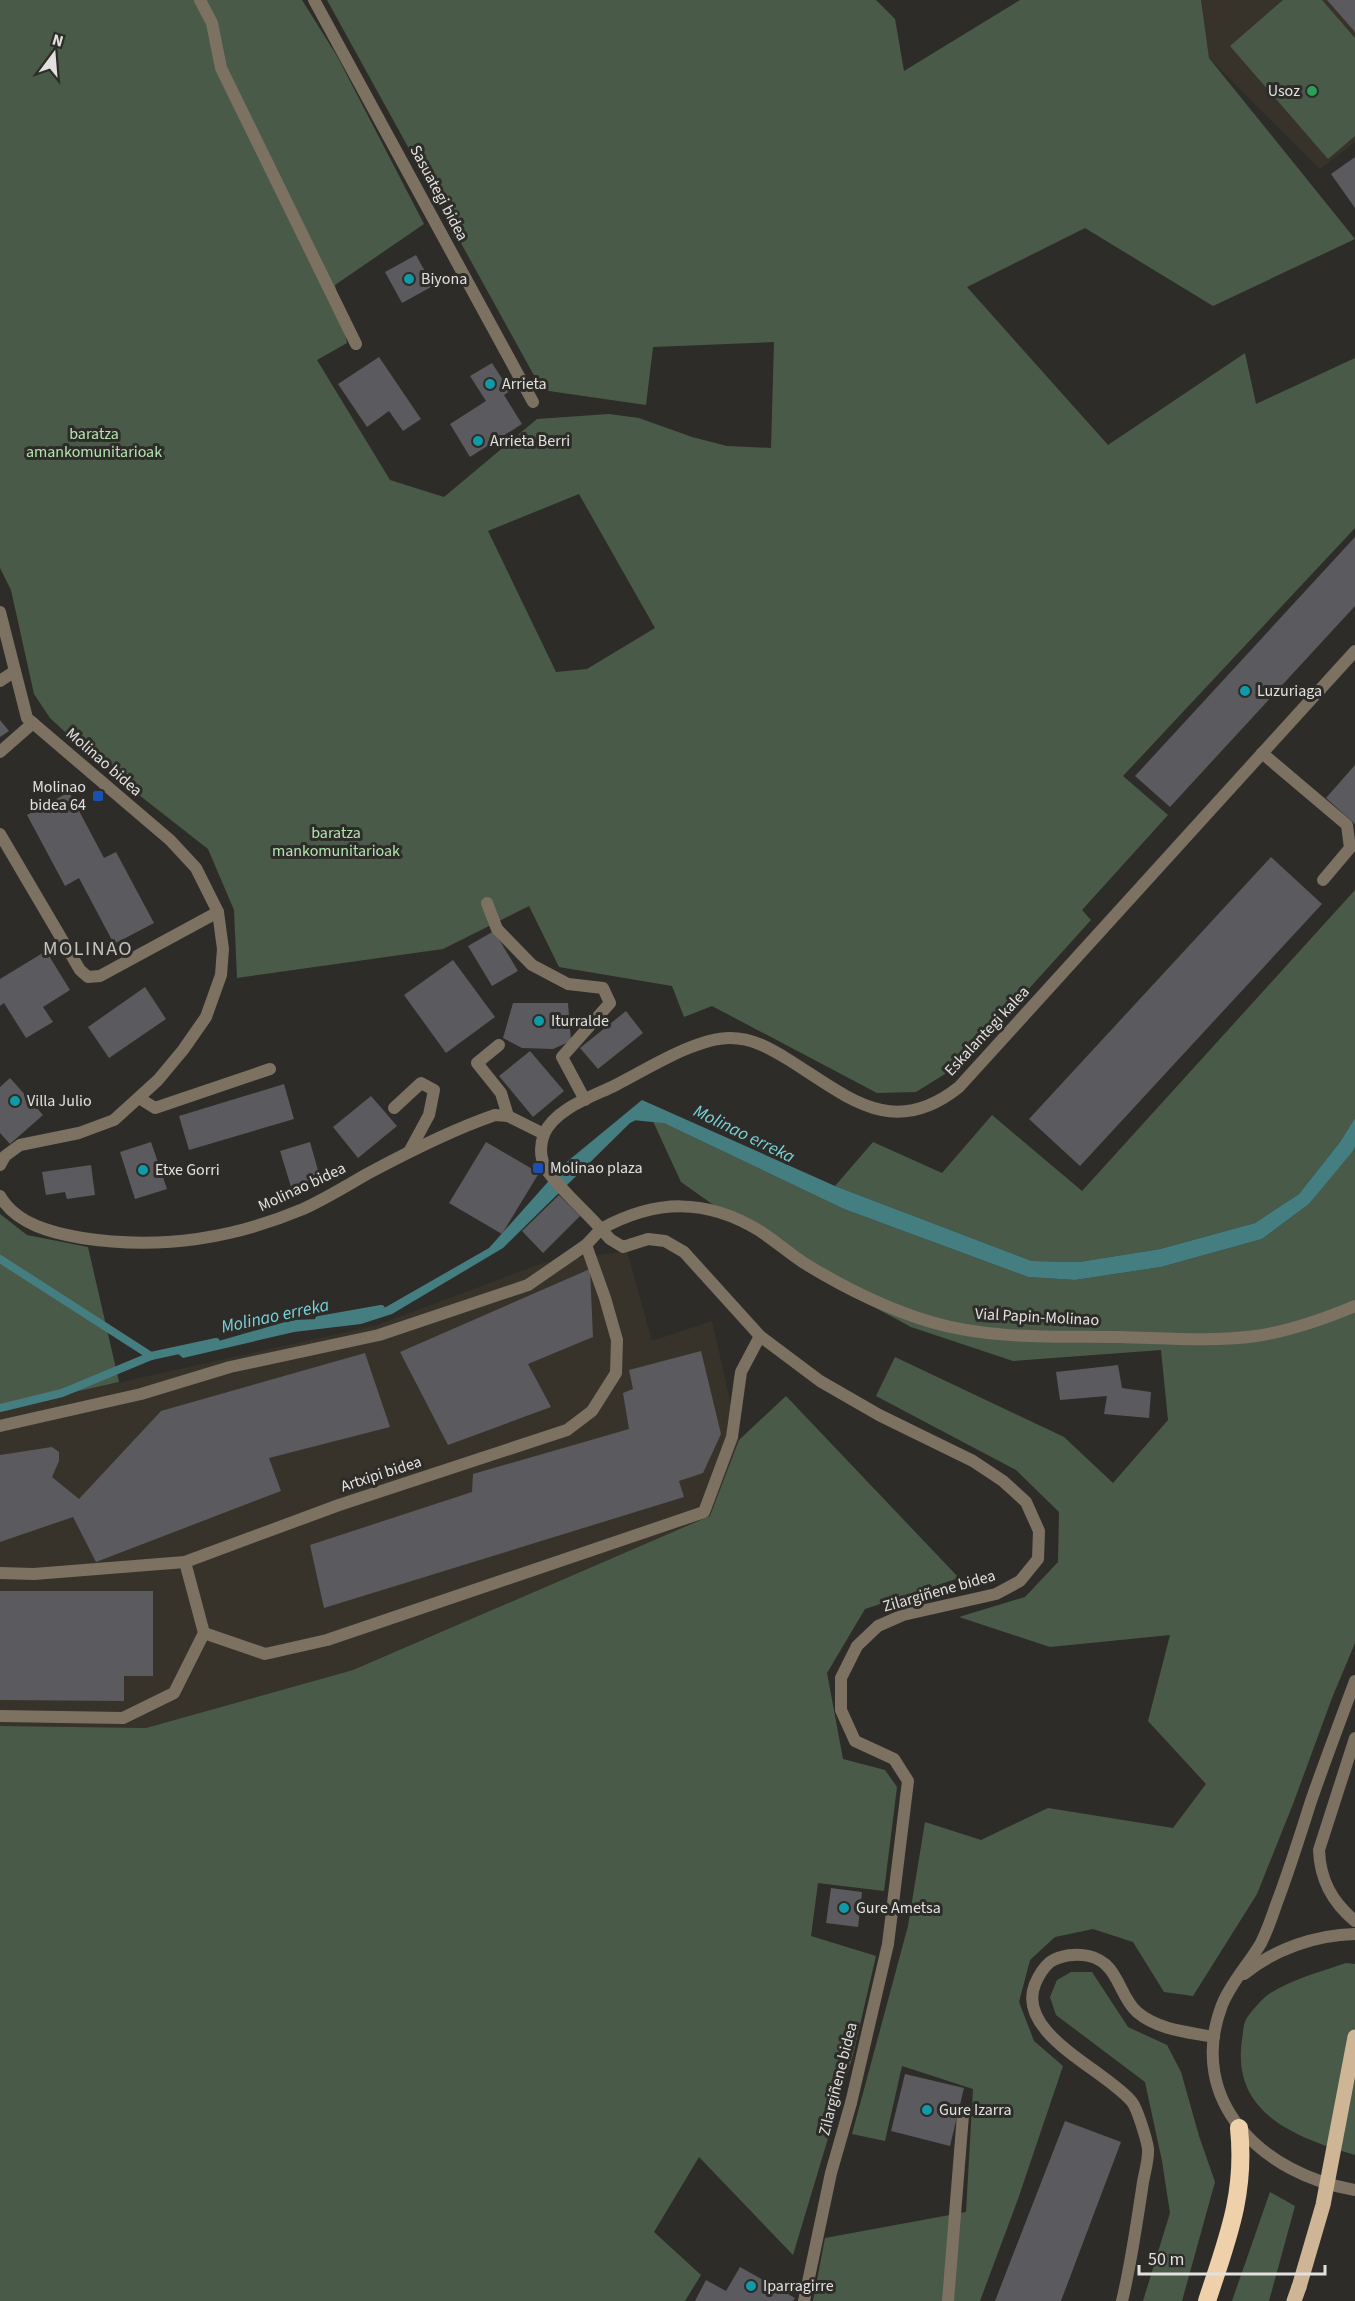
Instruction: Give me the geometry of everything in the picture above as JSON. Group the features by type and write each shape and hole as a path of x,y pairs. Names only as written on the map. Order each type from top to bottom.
{"highway":[{"path":"1207,2301 1231,2228 1239,2193 1242,2158 1239,2128"}],"main road":[{"path":"1296,2294 1323,2205 1355,2037"}],"street":[{"path":"200,0 212,23 221,68 356,344"},
{"name":"Sasuategi bidea","path":"314,0 533,402"},
{"name":"Molinao bidea","path":"0,612 27,718 170,840 196,868 218,912 223,949 221,975 206,1017 158,1080 114,1120 79,1133 20,1145 5,1156 0,1164"},
{"name":"Eskalantegi kalea","path":"544,1134 552,1121 585,1100 696,1045 717,1039 731,1038 759,1044 864,1106 898,1113 931,1106 959,1087 1355,651"},
{"path":"0,681 15,671"},
{"path":"0,752 33,723"},
{"path":"1263,753 1347,825 1350,848 1323,880"},
{"path":"0,834 80,970 88,977 100,975 218,912"},
{"path":"487,903 497,929 532,965 568,984 603,988 610,1003 562,1057 585,1100"},
{"path":"0,1426 141,1394 230,1367 379,1335 528,1285 586,1245 601,1229 551,1174 542,1159 544,1134 508,1116 501,1093 477,1063 499,1044"},
{"path":"139,1098 155,1108 270,1069"},
{"path":"394,1108 421,1083 434,1090 429,1115 409,1152"},
{"name":"Molinao bidea","path":"0,1196 14,1212 27,1221 44,1230 63,1235 101,1241 177,1242 250,1229 306,1208 409,1152 495,1115 508,1116"},
{"name":"Vial Papin-Molinao","path":"601,1229 625,1216 666,1206 695,1207 725,1215 759,1231 802,1262 860,1294 930,1322 973,1331 1014,1335 1212,1339 1256,1336 1335,1314 1355,1306"},
{"name":"Zilargiñene bidea","path":"601,1229 610,1239 623,1247 648,1239 665,1241 684,1252 760,1336 820,1381 879,1415 973,1461 1003,1481 1026,1502 1039,1531 1038,1559 1020,1581 996,1594 903,1615 878,1626 857,1646 841,1678 841,1710 855,1741 894,1759 908,1781 888,1944 851,2103 831,2173 804,2301"},
{"name":"Artxipi bidea","path":"0,1573 34,1574 185,1562 339,1505 567,1430 592,1411 616,1373 617,1340 586,1245"},
{"path":"204,1633 265,1654 327,1640 704,1512 732,1437 741,1372 760,1336"},
{"path":"0,1716 123,1718 174,1694 204,1633 185,1562"},
{"path":"1355,1681 1262,1942 1229,1990 1217,2020 1213,2071 1219,2093 1239,2128 1258,2147 1309,2177 1355,2190"},
{"path":"1355,1738 1319,1850 1320,1865 1330,1895 1355,1921"},
{"path":"1229,1990 1251,1968 1275,1954 1322,1937 1355,1934"},
{"path":"1122,2301 1130,2269 1148,2149 1134,2104 1116,2085 1062,2047 1044,2029 1032,2008 1032,1991 1037,1978 1049,1963 1068,1954 1090,1956 1109,1965 1122,1991 1137,2012 1160,2026 1214,2037"},
{"path":"948,2301 963,2115"}],"shaded area":[{"name":"Usoz","path":"1201,0 1355,0 1355,142 1320,169 1209,58"},
{"path":"627,1251 652,1341 712,1321 739,1440 711,1516 353,1670 146,1728 0,1726 0,1409 378,1325 543,1263"}],"green space":[{"path":"0,0 302,0 337,56 424,224 335,285 347,343 317,360 390,480 444,497 537,419 609,414 639,418 692,437 727,446 771,448 774,342 653,347 646,405 542,390 327,0 876,0 895,19 904,71 1020,0 1201,0 1209,58 1355,239 1213,306 1085,228 967,287 1108,445 1245,353 1256,404 1355,358 1355,528 1123,776 1168,815 1082,910 1091,920 961,1064 916,1092 877,1093 712,1006 684,1017 672,986 559,967 529,906 443,949 237,978 234,910 208,849 102,766 50,718 34,694 11,590 0,568","holes":["579,494 655,628 587,669 556,672 488,531"]},
{"name":"Usoz","path":"1283,0 1322,0 1355,38 1355,136 1328,159 1230,46"},
{"path":"1355,890 1355,1118 1340,1142 1299,1194 1255,1223 1160,1249 1079,1262 1032,1261 835,1186 873,1142 942,1173 992,1115 1082,1191"},
{"path":"651,1117 844,1209 1028,1277 1075,1280 1161,1267 1262,1239 1309,1204 1355,1147 1355,1643 1257,1894 1193,1996 1164,1992 1133,1942 1093,1929 1055,1937 1030,1960 1019,2002 1034,2041 1063,2066 1018,2199 980,2301 813,2301 825,2238 966,2212 973,2089 902,2066 885,2141 852,2134 908,1926 925,1822 981,1840 1048,1808 1173,1828 1206,1784 1148,1721 1170,1635 1050,1647 959,1617 1025,1597 1058,1562 1059,1512 1016,1470 876,1396 895,1357 1064,1437 1113,1483 1168,1420 1161,1350 1013,1361 911,1327 807,1271 681,1182"},
{"path":"0,1214 27,1235 88,1247 119,1382 0,1409"},
{"path":"786,1396 959,1578 865,1609 827,1673 843,1759 885,1770 897,1787 884,1891 818,1883 811,1936 876,1956 853,2055 793,2255 699,2157 654,2232 701,2275 685,2301 0,2301 0,1726 146,1728 353,1670 710,1516 739,1440"},
{"path":"1346,1963 1355,1964 1355,2155 1311,2140 1273,2119 1258,2104 1247,2087 1241,2065 1244,2024 1263,1999 1287,1984"},
{"path":"1071,1972 1092,1972 1128,2027 1167,2045 1181,2072 1215,2182 1182,2301 1143,2301 1170,2213 1162,2161 1145,2082 1056,2015 1050,1997 1057,1980"},
{"path":"1270,2192 1295,2206 1269,2301 1232,2301"}],"water":[{"path":"642,1100 835,1186 1032,1261 1079,1262 1160,1249 1255,1223 1299,1194 1340,1142 1355,1118 1355,1147 1309,1204 1262,1239 1161,1267 1075,1280 1028,1277 844,1209 651,1117 644,1116 630,1123 503,1248 392,1314 361,1324 294,1332 183,1358 177,1353 292,1320 345,1318 386,1307 489,1248 563,1165"}],"building":[{"path":"1327,0 1355,0 1355,32"},
{"path":"1355,157 1355,208 1331,174"},
{"name":"Biyona","path":"416,255 433,286 402,303 385,272"},
{"path":"379,357 421,419 403,431 389,411 367,427 338,384"},
{"name":"Arrieta Berri","path":"492,363 510,391 504,395 522,424 470,457 450,424 486,401 470,376"},
{"name":"Luzuriaga","path":"1355,537 1355,606 1170,807 1135,776"},
{"path":"0,720 9,731 0,737"},
{"path":"1355,765 1355,824 1326,798"},
{"path":"69,792 104,858 116,852 154,923 114,944 79,878 65,886 27,815"},
{"path":"1271,857 1322,904 1080,1166 1029,1119"},
{"path":"494,931 518,971 492,986 468,946"},
{"path":"46,951 70,990 43,1007 53,1022 26,1038 4,1003 0,1006 0,979"},
{"path":"453,960 495,1017 446,1053 404,995"},
{"path":"145,987 166,1019 109,1058 88,1027"},
{"name":"Iturralde","path":"513,1003 568,1003 571,1041 553,1049 522,1048 503,1038"},
{"path":"626,1011 643,1033 598,1069 580,1048"},
{"path":"530,1051 564,1091 533,1117 499,1076"},
{"name":"Villa Julio","path":"10,1078 43,1115 10,1144 0,1133 0,1087"},
{"path":"284,1084 294,1119 189,1150 179,1116"},
{"path":"371,1096 397,1126 358,1158 333,1127"},
{"name":"Etxe Gorri","path":"151,1142 167,1189 135,1199 120,1152"},
{"path":"310,1142 321,1181 292,1190 280,1151"},
{"path":"486,1142 539,1173 502,1234 449,1203"},
{"path":"91,1165 95,1195 67,1199 65,1192 46,1195 42,1172"},
{"path":"559,1195 580,1216 543,1253 522,1231"},
{"path":"590,1269 593,1337 528,1364 551,1407 448,1445 400,1352"},
{"path":"701,1351 721,1434 703,1473 679,1481 684,1497 324,1608 310,1545 472,1492 473,1474 629,1429 623,1393 633,1389 629,1370"},
{"path":"365,1353 390,1427 269,1458 281,1491 96,1562 73,1517 0,1542 0,1455 52,1447 59,1452 59,1461 52,1477 79,1499 161,1411"},
{"path":"1118,1365 1122,1388 1151,1392 1149,1418 1104,1414 1107,1396 1060,1400 1056,1372"},
{"path":"0,1591 153,1591 153,1676 124,1676 124,1701 0,1700"},
{"name":"Gure Ametsa","path":"831,1888 862,1892 858,1927 826,1923"},
{"name":"Gure Izarra","path":"905,2074 964,2088 950,2146 891,2131"},
{"path":"1065,2121 1121,2142 1061,2301 995,2301"},
{"name":"Iparragirre","path":"740,2267 795,2298 793,2301 695,2301 706,2280 726,2291"}],"waterway":[{"name":"Molinao erreka","path":"633,1116 663,1119"},
{"path":"0,1259 151,1356"},
{"name":"Molinao erreka","path":"319,1320 381,1309"},
{"name":"Molinao erreka","path":"0,1408 62,1393 151,1356 216,1342"}],"place":[{"name":"Usoz","path":"1312,91"},
{"name":"Biyona","path":"409,279"},
{"name":"Arrieta","path":"490,384"},
{"name":"Arrieta Berri","path":"478,441"},
{"name":"Luzuriaga","path":"1245,691"},
{"name":"Molinao bidea 64","path":"98,796"},
{"name":"Iturralde","path":"539,1021"},
{"name":"Villa Julio","path":"15,1101"},
{"name":"Molinao plaza","path":"538,1168"},
{"name":"Etxe Gorri","path":"143,1170"},
{"name":"Gure Ametsa","path":"844,1908"},
{"name":"Gure Izarra","path":"927,2110"},
{"name":"Iparragirre","path":"751,2286"}],"district":[{"name":"MOLINAO","path":"88,949"}],"park label":[{"name":"baratza amankomunitarioak","path":"94,443"},
{"name":"baratza mankomunitarioak","path":"336,842"}]}
